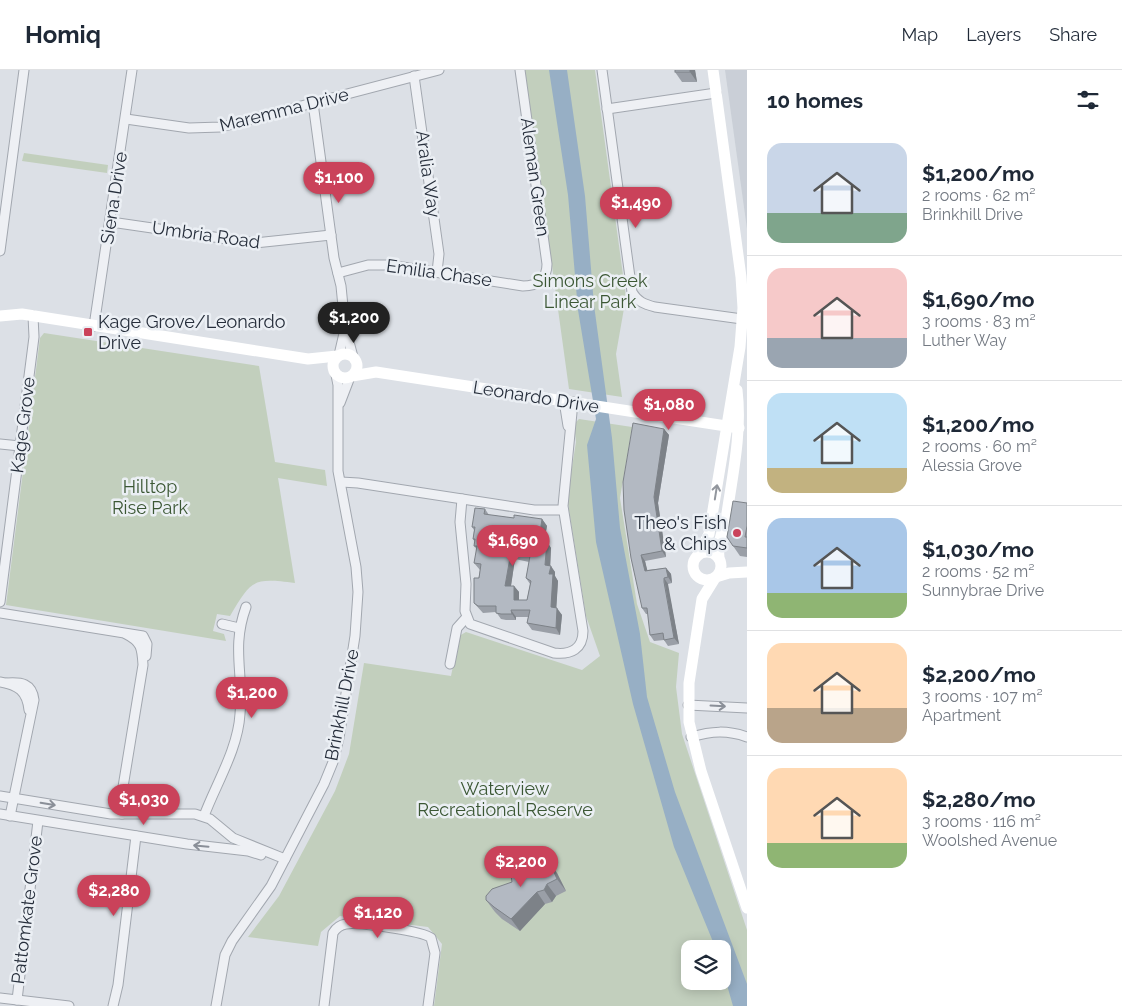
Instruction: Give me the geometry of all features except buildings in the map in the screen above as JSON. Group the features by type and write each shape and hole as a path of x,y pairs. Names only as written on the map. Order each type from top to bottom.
{"street":[{"path":"0,252 24,70"},
{"name":"Siena Drive","path":"94,326 132,70"},
{"name":"Maremma Drive","path":"126,119 189,128 221,127 439,70"},
{"name":"Aleman Green","path":"520,70 546,264 546,274 540,282"},
{"path":"602,70 632,292 636,299 643,304 655,307 742,319"},
{"path":"702,599 693,563 709,534 736,374 742,319 741,277 713,70"},
{"name":"Aralia Way","path":"414,76 439,254 437,272"},
{"path":"608,108 716,93"},
{"path":"308,359 342,378 351,377 357,366 345,327 313,103"},
{"name":"Umbria Road","path":"110,222 255,243 331,235"},
{"name":"Emilia Chase","path":"338,273 378,264 523,286 540,282"},
{"path":"0,316 14,314 37,317 308,359 346,354 354,358"},
{"name":"Kage Grove","path":"0,602 2,573 37,317"},
{"path":"335,374 333,362 338,355 345,327"},
{"name":"Leonardo Drive","path":"354,358 376,372"},
{"name":"Leonardo Drive","path":"351,377 376,372 739,428"},
{"name":"Brinkhill Drive","path":"216,1006 225,955 232,941 271,886 334,762 339,738 355,636 358,592 356,566 341,482 335,374"},
{"path":"736,374 739,428 726,516 718,541 721,568 702,599 690,675 688,705 691,737 747,908"},
{"name":"Brinkhill Drive","path":"338,408 351,377"},
{"path":"462,499 460,522 466,584 464,606 466,618 476,627 554,653 569,653 579,646 583,631 562,495 569,431 564,415 569,402"},
{"path":"0,444 20,446"},
{"path":"341,482 540,511 563,510"},
{"path":"698,555 707,552 747,572"},
{"path":"696,575 703,579 729,573 747,572"},
{"path":"204,816 235,739 240,716 237,638 246,607"},
{"path":"0,613 126,634 136,634 146,640 147,655 142,665 122,793 122,814"},
{"path":"450,664 457,628 466,618"},
{"path":"222,624 239,628"},
{"path":"3,683 19,682 32,690 34,700 30,712 14,817"},
{"path":"688,705 747,708"},
{"path":"691,737 718,731 728,731 747,737"},
{"path":"0,796 122,814 182,813 204,816 233,838 283,862"},
{"path":"0,814 230,849 258,854 283,862"},
{"name":"Pattomkate Grove","path":"17,1000 38,821"},
{"path":"113,1006 118,985 136,836"},
{"path":"230,849 233,838"},
{"path":"324,1006 333,933 340,926 351,924 418,932 431,938 434,953 428,1006"},
{"path":"0,998 70,1006"}],"shaded area":[{"path":"725,70 747,70 747,229"}],"green space":[{"name":"Simons Creek Linear Park","path":"525,70 595,70 626,297 616,354 622,397 569,389"},
{"path":"24,153 108,165 107,173 22,161"},
{"name":"Hilltop Rise Park","path":"44,333 259,366 275,462 325,470 327,486 278,478 295,583 262,581 249,588 230,616 217,614 213,631 224,634 226,641 6,605 40,338"},
{"name":"Waterview Recreational Reserve","path":"579,419 632,427 620,498 637,604 650,642 679,653 676,687 682,734 747,930 747,1006 434,1006 442,944 428,927 340,916 321,932 318,946 248,937 279,896 335,791 349,754 364,663 451,676 459,636 466,632 582,670 600,656 586,616 567,498 576,442 574,424"}],"water":[{"path":"549,70 567,70 585,196 594,305 612,438 620,528 640,634 647,697 675,792 730,940 712,940 674,847 633,704 596,542 587,445 596,419 578,310 568,195"},
{"path":"731,941 747,984 747,1006 733,1006 728,990 731,990"}],"place":[{"name":"Kage Grove/Leonardo Drive","path":"88,332"},
{"name":"Theo's Fish & Chips","path":"737,533"}]}
